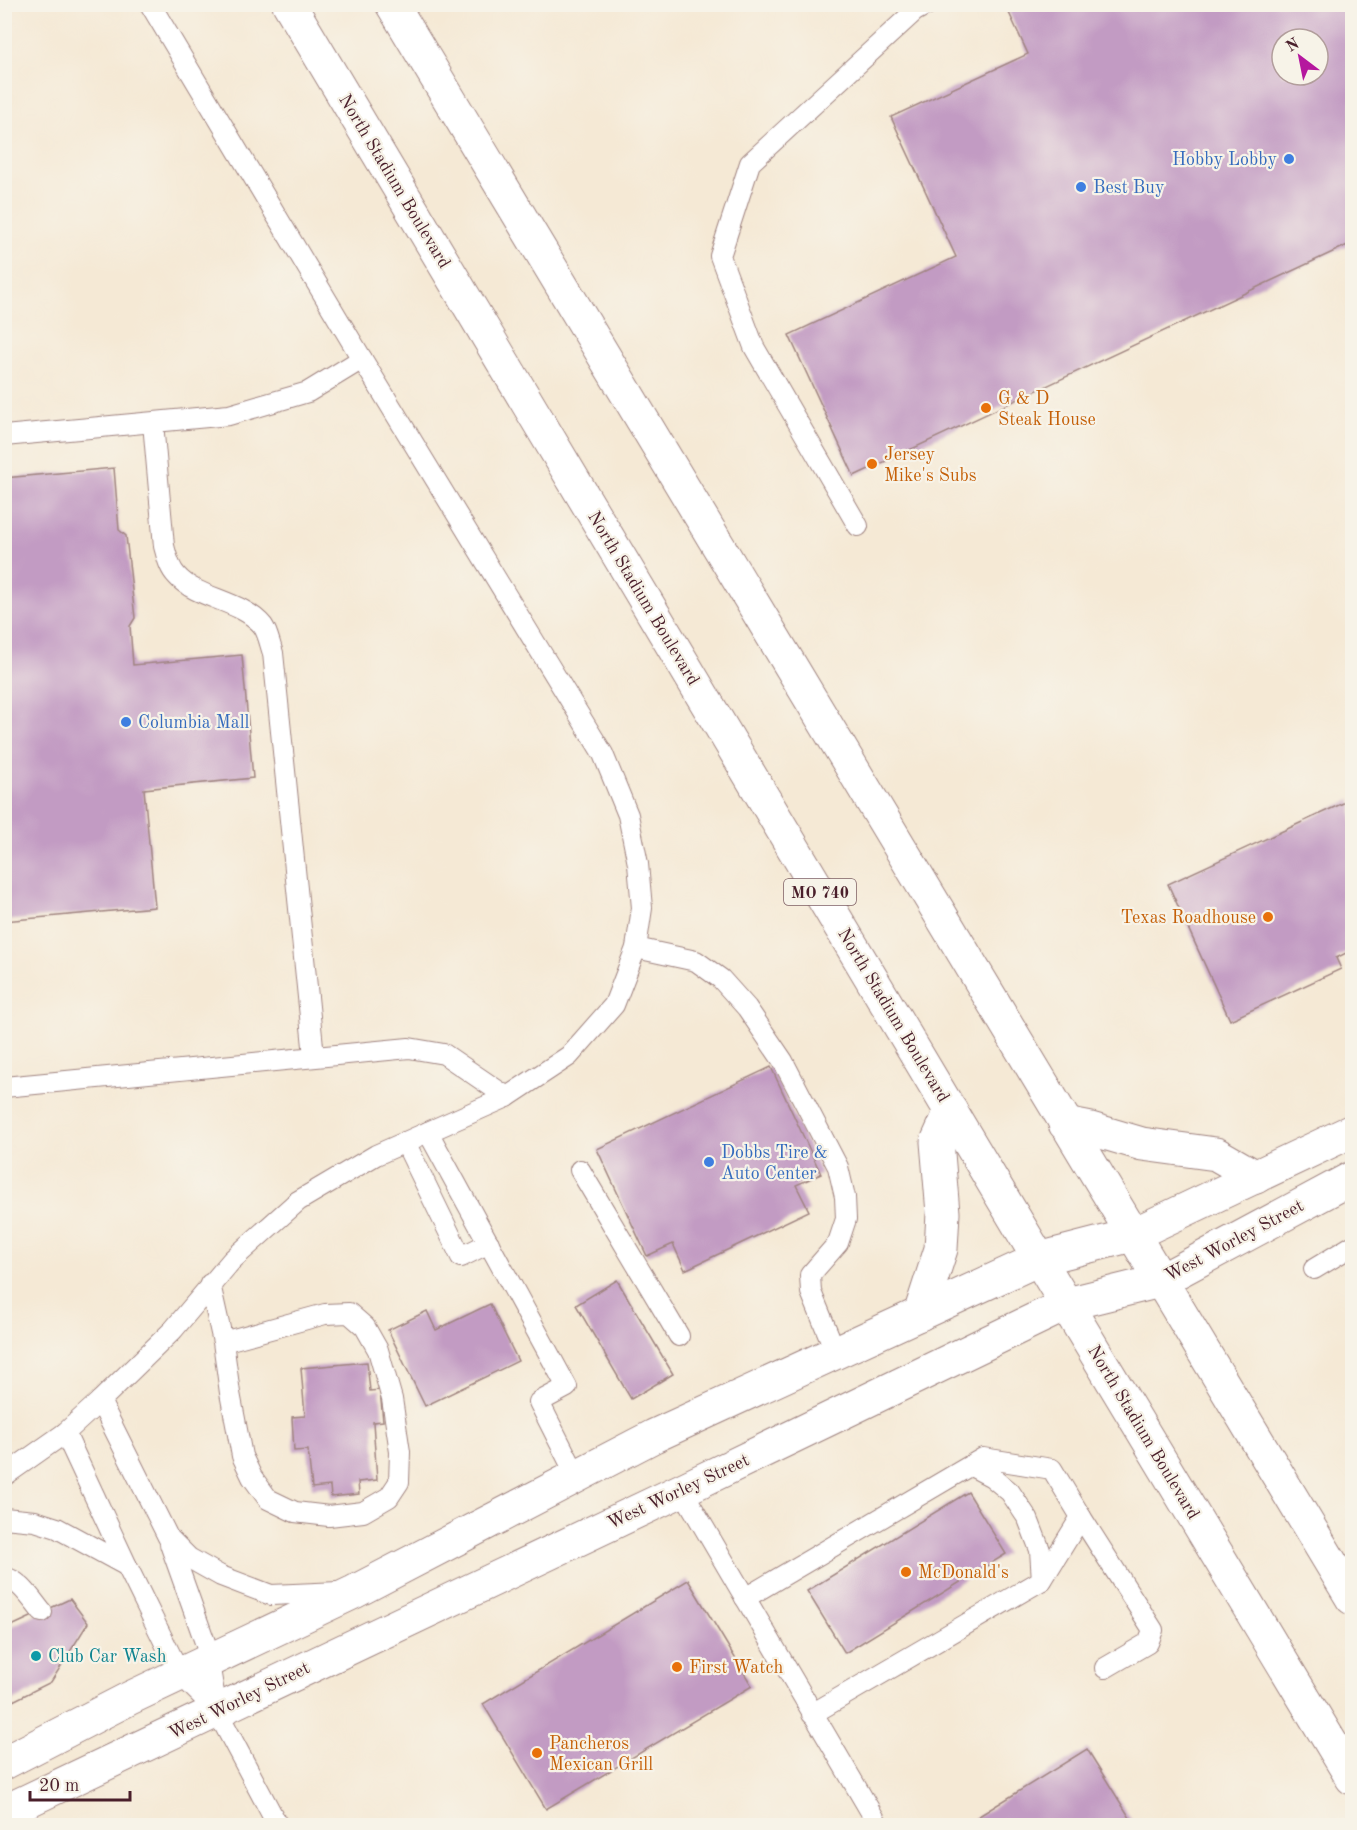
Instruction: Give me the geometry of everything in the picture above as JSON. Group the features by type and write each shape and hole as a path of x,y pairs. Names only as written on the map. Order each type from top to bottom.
{"main road":[{"name":"North Stadium Boulevard","path":"289,4 1039,1259 1353,1778"},
{"path":"392,4 1065,1124 1353,1598"},
{"path":"920,1314 941,1249 943,1213 937,1142 951,1111"},
{"path":"1065,1124 1142,1144 1216,1154 1256,1177"},
{"path":"4,1763 194,1667 354,1592 654,1436 1039,1259 1132,1235 1353,1131"},
{"name":"West Worley Street","path":"4,1812 682,1490 1067,1304 1160,1281 1353,1178"}],"lane":[{"path":"4,1476 65,1433 100,1401 173,1330 232,1260 298,1201 376,1155 507,1096 569,1056 614,1005 636,948 642,908 638,864 628,815 603,754 150,4"},
{"path":"858,526 754,347 720,255 750,163 915,11 928,4"},
{"path":"4,436 229,415 308,392 362,358"},
{"path":"153,423 164,546 168,562 177,577 241,609 263,627 273,653 314,1056"},
{"path":"636,948 696,961 721,979 747,1008 783,1062 838,1167 845,1197 846,1219 838,1242 810,1275 811,1292 836,1353"},
{"path":"4,1087 409,1048 444,1054 507,1096"},
{"path":"428,1132 567,1387 539,1402 577,1477"},
{"path":"405,1142 461,1257 489,1243"},
{"path":"580,1170 679,1336"},
{"path":"1314,1269 1353,1246"},
{"path":"210,1284 223,1342 242,1456 252,1477 268,1499 295,1512 329,1516 363,1512 389,1497 399,1482 400,1452 392,1399 381,1359 365,1327 349,1314 325,1314 223,1342"},
{"path":"100,1401 168,1537 206,1645 194,1667"},
{"path":"65,1433 127,1566 194,1667 278,1826"},
{"path":"745,1598 983,1458 1052,1468 1153,1630 1148,1643 1105,1668"},
{"path":"971,1466 992,1477 1010,1492 1028,1519 1040,1550 1042,1580"},
{"path":"682,1490 879,1826"},
{"path":"812,1714 1042,1580 1081,1516"},
{"path":"4,1518 35,1521 57,1528 127,1566"},
{"path":"168,1537 189,1558 213,1572 271,1595 354,1592"},
{"path":"4,1577 17,1583 42,1612"},
{"path":"194,1667 217,1711"}],"building":[{"path":"1005,4 1352,4 1352,243 854,476 789,335 956,257 891,117 1028,54"},
{"name":"Columbia Mall","path":"114,468 119,530 126,536 135,618 130,626 133,665 242,655 253,778 144,789 155,907 4,921 4,478"},
{"name":"Texas Roadhouse","path":"1352,799 1352,950 1336,958 1341,969 1230,1020 1168,884"},
{"name":"Dobbs Tire & Auto Center","path":"771,1067 821,1174 796,1185 809,1211 685,1270 673,1244 647,1256 597,1149"},
{"path":"617,1280 673,1374 631,1399 576,1305"},
{"path":"490,1304 518,1361 425,1406 388,1330 427,1311 436,1330"},
{"path":"367,1362 370,1391 380,1390 383,1421 373,1422 377,1480 358,1482 359,1494 331,1497 330,1486 312,1488 308,1450 294,1451 292,1417 305,1416 301,1368"},
{"name":"McDonald's","path":"968,1492 1006,1554 845,1653 807,1591"},
{"path":"688,1580 752,1686 546,1809 483,1704"},
{"name":"Club Car Wash","path":"70,1599 88,1623 51,1682 5,1705 5,1629"},
{"path":"1087,1749 1135,1826 963,1826"}],"place":[{"name":"Hobby Lobby","path":"1289,159"},
{"name":"Best Buy","path":"1081,187"},
{"name":"G & D Steak House","path":"986,408"},
{"name":"Jersey Mike's Subs","path":"872,464"},
{"name":"Columbia Mall","path":"126,722"},
{"name":"Texas Roadhouse","path":"1268,917"},
{"name":"Dobbs Tire & Auto Center","path":"709,1162"},
{"name":"McDonald's","path":"906,1572"},
{"name":"Club Car Wash","path":"36,1656"},
{"name":"First Watch","path":"677,1667"},
{"name":"Pancheros Mexican Grill","path":"537,1753"}]}
